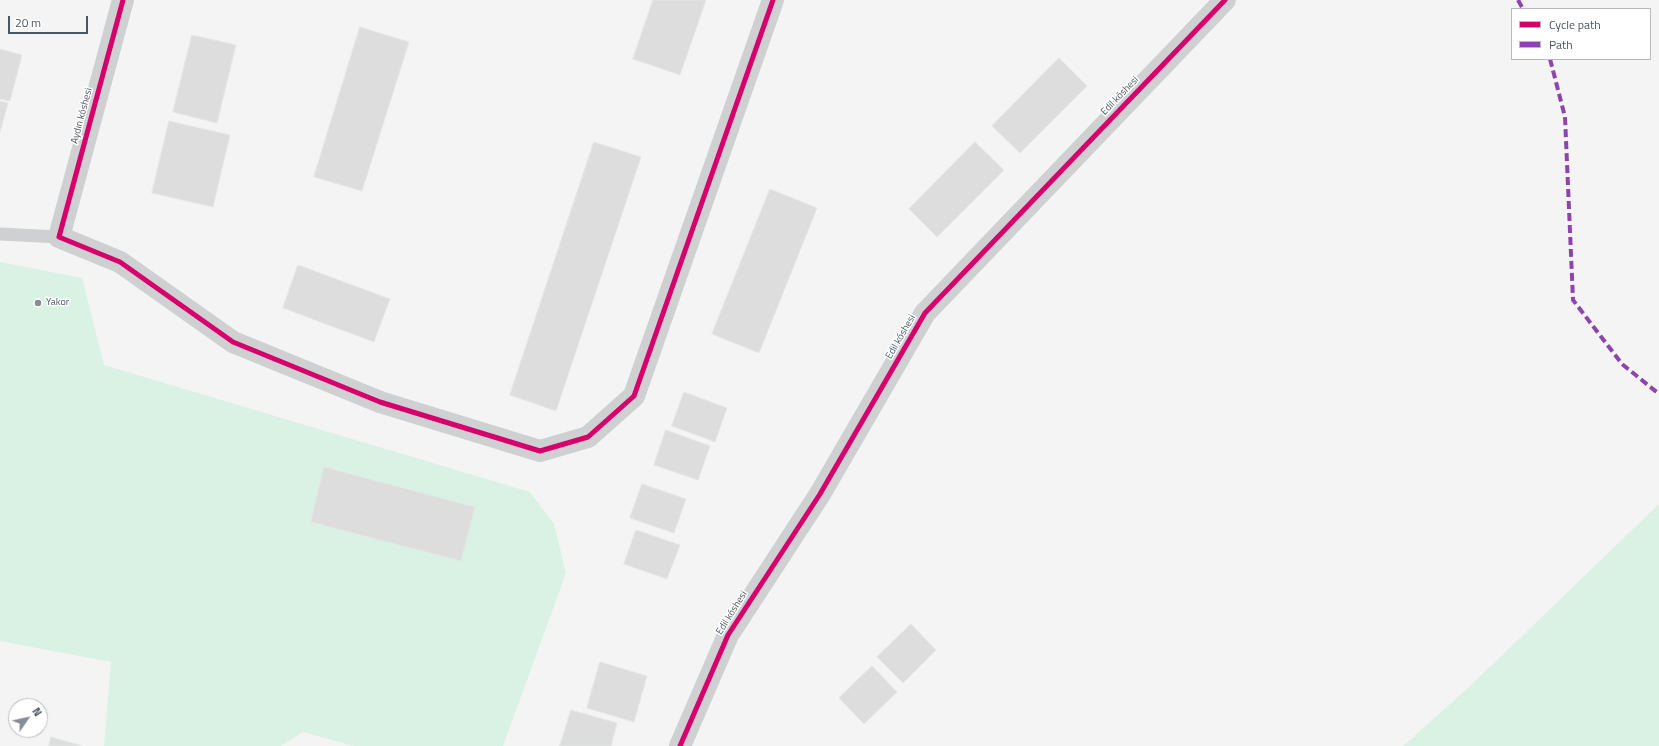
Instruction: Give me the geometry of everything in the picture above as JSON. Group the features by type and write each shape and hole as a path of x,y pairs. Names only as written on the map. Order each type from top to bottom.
{"street":[{"name":"Aydın kóshesi","path":"59,236 123,0"},
{"path":"59,236 120,262 233,342 380,402 540,451 588,437 634,396 773,0"},
{"name":"Edil kóshesi","path":"680,746 728,635 820,494 926,313 1225,0"}],"lane":[{"path":"0,234 59,236"}],"green space":[{"path":"0,262 82,278 104,365 530,492 554,524 566,573 503,746 354,746 303,732 280,746 104,746 111,662 0,641"},
{"path":"1659,504 1659,746 1403,746 1468,688"}],"building":[{"path":"653,0 706,0 680,75 633,59"},
{"path":"360,27 409,42 362,191 314,177"},
{"path":"192,35 236,45 217,123 173,112"},
{"path":"0,49 22,55 10,101 0,99"},
{"path":"1059,58 1087,86 1020,153 992,126"},
{"path":"0,101 8,103 0,132"},
{"path":"169,121 230,135 213,207 152,193"},
{"path":"594,142 641,157 556,411 510,395"},
{"path":"975,142 1004,170 937,237 909,209"},
{"path":"770,189 817,208 759,353 712,334"},
{"path":"298,265 390,299 374,342 283,308"},
{"path":"684,392 727,408 715,442 672,426"},
{"path":"666,430 710,446 698,480 654,465"},
{"path":"324,467 475,507 461,561 311,522"},
{"path":"642,484 686,499 674,533 630,518"},
{"path":"636,530 680,545 667,579 624,564"},
{"path":"911,624 936,650 903,683 877,657"},
{"path":"600,662 647,676 634,722 587,708"},
{"path":"872,666 897,692 864,724 839,698"},
{"path":"571,710 617,723 611,746 560,746"},
{"path":"51,737 83,746 49,746"}],"marked path":[{"path":"1518,0 1522,8"},
{"path":"1550,60 1565,117 1573,300 1622,364 1659,394"}],"cycle path":[{"path":"123,0 59,237 120,262 233,342 380,402 540,451 588,437 634,396 773,0"},
{"path":"680,746 728,635 820,494 925,313 1225,0"}],"place":[{"name":"Yakor","path":"38,303"}]}
